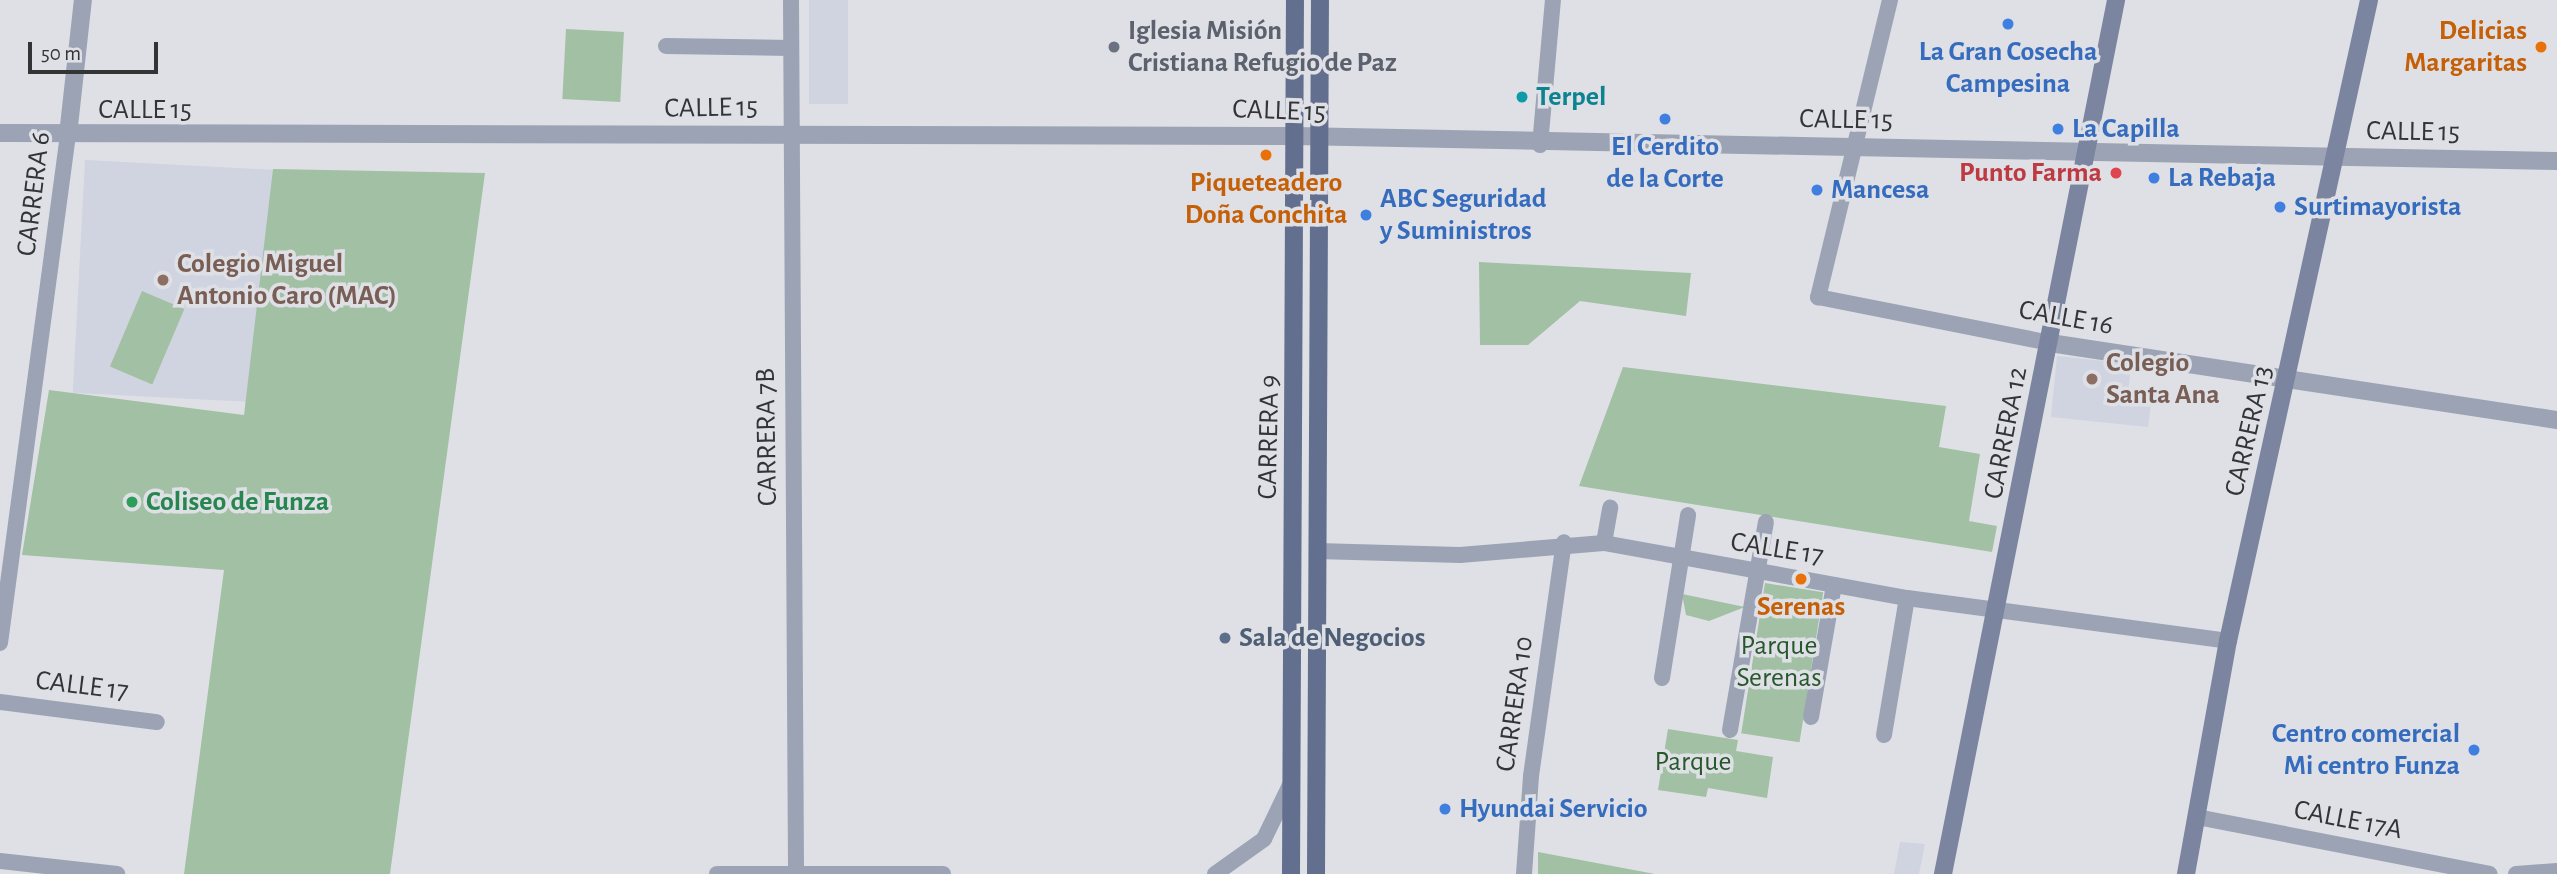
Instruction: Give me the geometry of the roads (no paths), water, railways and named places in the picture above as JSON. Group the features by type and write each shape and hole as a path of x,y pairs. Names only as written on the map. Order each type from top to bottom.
{"main road":[{"name":"CARRERA 9","path":"1291,874 1295,0"},
{"name":"CARRERA 9","path":"1316,874 1320,0"},
{"name":"CARRERA 12","path":"1943,874 2000,608 2085,148 2116,0"},
{"name":"CARRERA 13","path":"2186,874 2228,641 2288,380 2370,0"}],"street":[{"name":"CARRERA 6","path":"0,643 68,135 83,0"},
{"name":"CARRERA 7B","path":"791,0 796,873"},
{"path":"1540,145 1553,0"},
{"path":"1858,145 1890,0"},
{"path":"666,46 791,48"},
{"name":"CALLE 15","path":"0,133 1296,136 1540,145 2085,148 2335,157 2557,161"},
{"name":"CALLE 16","path":"1858,145 1818,297 2050,343 2557,420"},
{"path":"1604,543 1610,508"},
{"path":"1662,678 1688,515"},
{"path":"1730,730 1766,522"},
{"name":"CALLE 17","path":"1317,551 1460,555 1564,542 1604,543 1907,598 2000,608 2228,641"},
{"name":"CARRERA 10","path":"1524,874 1531,776 1564,542"},
{"path":"1811,717 1834,585"},
{"path":"1884,735 1907,598"},
{"name":"CALLE 17","path":"0,702 157,722"},
{"path":"1215,874 1264,839 1292,780"},
{"name":"CALLE 17A","path":"2197,817 2489,874"},
{"path":"0,861 117,874"},
{"path":"2516,874 2554,871"},
{"path":"717,874 943,874"}],"place":[{"name":"La Gran Cosecha Campesina","path":"2008,24"},
{"name":"Iglesia Misión Cristiana Refugio de Paz","path":"1114,47"},
{"name":"Delicias Margaritas","path":"2541,47"},
{"name":"Terpel","path":"1522,97"},
{"name":"El Cerdito de la Corte","path":"1665,119"},
{"name":"La Capilla","path":"2058,129"},
{"name":"Piqueteadero Doña Conchita","path":"1266,155"},
{"name":"Punto Farma","path":"2116,173"},
{"name":"La Rebaja","path":"2154,178"},
{"name":"Mancesa","path":"1817,190"},
{"name":"Surtimayorista","path":"2280,207"},
{"name":"ABC Seguridad y Suministros","path":"1366,215"},
{"name":"Colegio Miguel Antonio Caro (MAC)","path":"163,280"},
{"name":"Colegio Santa Ana","path":"2092,379"},
{"name":"Coliseo de Funza","path":"132,502"},
{"name":"Serenas","path":"1801,579"},
{"name":"Sala de Negocios","path":"1225,638"},
{"name":"Centro comercial Mi centro Funza","path":"2474,750"},
{"name":"Hyundai Servicio","path":"1445,809"}],"park label":[{"name":"Parque Serenas","path":"1779,662"},
{"name":"Parque","path":"1693,762"}]}
